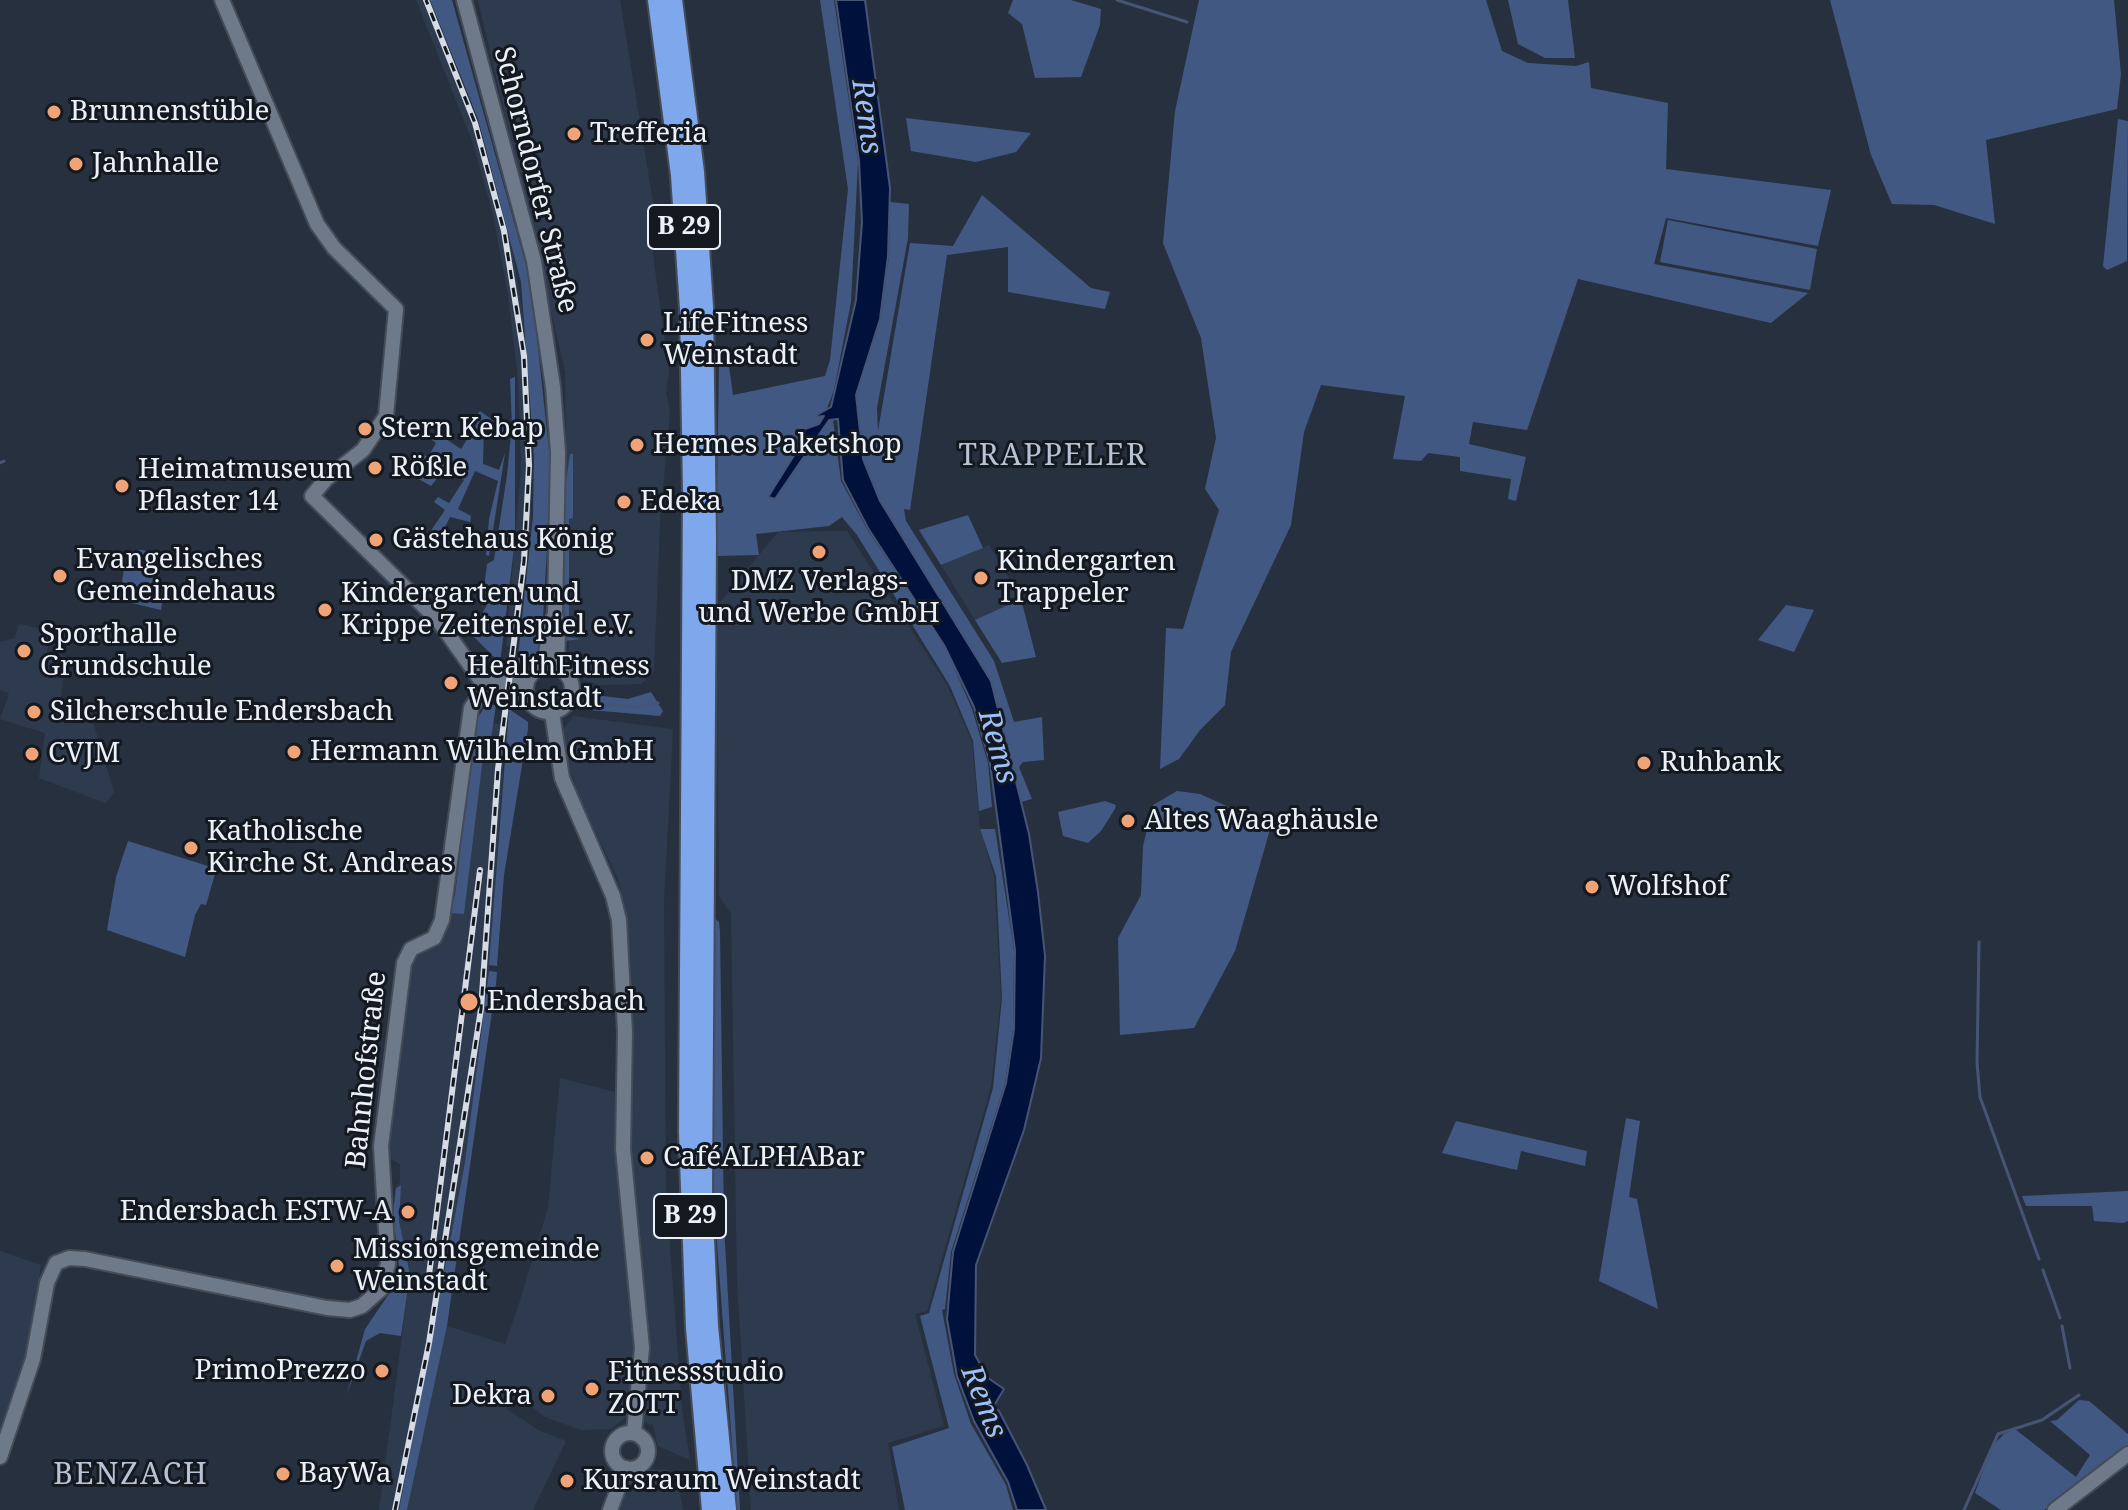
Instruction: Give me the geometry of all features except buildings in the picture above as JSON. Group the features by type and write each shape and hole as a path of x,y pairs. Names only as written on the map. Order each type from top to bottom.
{"highway":[{"name":"B 29","path":"657,0 685,235 699,457"},
{"name":"B 29","path":"673,0 689,115 700,233 691,1251 711,1510"},
{"name":"B 29","path":"695,923 705,1235 716,1405 727,1510"}],"street":[{"path":"222,0 317,224 334,248 396,309 386,416 363,450 326,479 312,496 438,620 484,685 526,694"},
{"name":"Schorndorfer Straße","path":"464,0 534,261 543,316 558,452 555,614 558,628 550,667"},
{"path":"484,685 495,679 529,678 550,667 568,675 572,695 565,707 547,712 532,705 526,694 529,678"},
{"name":"Bahnhofstraße","path":"0,1457 35,1351 53,1268 69,1258 327,1308 362,1306 381,1289 388,1264 381,1146 404,963 411,949 427,943 439,931 468,722 471,708 484,685"},
{"path":"547,712 557,765 613,896 619,920 625,1032 623,1149 642,1348 634,1433"},
{"path":"634,1433 644,1438 648,1455 637,1467 626,1468 616,1461 614,1445 624,1434 634,1433"},
{"path":"2055,1510 2128,1454"},
{"path":"610,1510 626,1468"}],"shaded area":[{"path":"416,0 430,0 476,117 511,243 522,311 529,379 531,522 517,648 506,646 521,467 518,379 508,295 493,215 473,143"},
{"path":"430,0 452,0 531,283 549,450 549,515 542,635 536,655 517,666 533,516 534,456 521,282 478,119"},
{"path":"478,0 620,0 660,245 652,248 669,370 666,392 670,413 660,522 654,671 641,684 600,685 584,680 569,660 565,371"},
{"path":"820,0 834,0 858,162 851,302 834,390 826,411 833,420 841,481 867,529 944,645 972,709 988,763 992,807 979,811 973,741 950,686 857,535 842,517 829,526 756,534 759,555 716,556 719,362 728,359 733,395 825,376 830,360 848,189"},
{"path":"1013,0 1071,0 1101,9 1100,25 1081,77 1035,78 1022,24 1008,13"},
{"path":"1199,0 1486,0 1502,51 1528,63 1576,66 1589,62 1591,88 1668,103 1666,169 1831,190 1818,246 1666,218 1654,264 1808,293 1771,323 1578,279 1527,430 1473,422 1469,444 1526,457 1516,501 1508,499 1511,479 1460,471 1460,457 1428,453 1421,461 1393,459 1405,396 1321,385 1304,432 1291,525 1231,652 1225,705 1200,730 1179,759 1160,769 1166,628 1183,629 1219,510 1205,489 1216,438 1201,338 1163,243 1175,111"},
{"path":"1508,0 1568,0 1575,58 1545,58 1518,44"},
{"path":"1830,0 2114,0 2121,74 2117,109 1986,140 1995,224 1934,205 1892,204 1871,155"},
{"path":"906,118 1031,133 1016,152 976,162 911,151"},
{"path":"2118,119 2128,121 2127,261 2107,270 2103,266"},
{"path":"982,195 1091,288 1110,292 1105,309 1008,292 1008,247 947,255 910,510 904,509 906,521 994,661 1014,722 1042,717 1044,760 1023,762 1019,767 1032,799 1021,802 991,681 880,501 863,459 856,395 880,319 889,256 890,202 909,204 908,238 877,408 878,431 910,243 953,246"},
{"path":"1668,220 1817,249 1810,290 1660,262"},
{"path":"515,377 515,540 500,663 471,634 489,601 483,597 487,564 494,560 507,475 512,425 510,379"},
{"path":"480,411 501,426 505,422 503,434 492,424 484,426 483,464 499,470 505,453 489,556 486,555 489,519 498,481 475,471 458,509 471,516 470,522 450,517 444,529 449,542 461,546 447,548 439,543 425,548 418,541 413,546 408,542 418,531 428,535 445,510 434,502 438,497 449,503 464,480 443,471 431,486 413,476 424,466 413,456 416,452 428,457 436,443 432,440 437,433 461,449 477,424 474,418"},
{"path":"570,454 573,454 573,518 569,519 569,637 581,639 564,641 565,488"},
{"path":"968,515 983,548 941,565 919,530"},
{"path":"847,531 948,687 972,742 980,829 994,876 1001,997 991,1087 927,1311 915,1314 944,1426 888,1443 899,1510 751,1510 737,1280 731,914 719,896 716,607 778,532"},
{"path":"989,545 1021,599 975,620 941,565"},
{"path":"127,550 144,550 152,557 164,591 161,610 119,600"},
{"path":"1021,599 1036,657 1002,663 975,620"},
{"path":"1786,605 1814,610 1794,652 1758,640"},
{"name":"Silcherschule Endersbach","path":"19,624 51,631 47,651 65,656 60,708 93,722 114,792 106,803 39,778 45,733 0,719 9,693 0,690 0,642 15,638"},
{"path":"651,692 663,711 660,716 578,709 594,695 628,699"},
{"path":"486,705 496,705 491,739 485,741 464,914 449,913 455,895 476,720"},
{"path":"509,709 528,722 528,729 504,875 497,966 489,965"},
{"path":"573,716 673,729 664,902 666,1194 682,1409 690,1460 658,1446 653,1425 626,1417 611,1429 581,1430 545,1417 516,1394 507,1409 540,1431 566,1441 533,1510 407,1510 447,1326 505,1344 548,1208 560,1078 631,1096 628,920 618,879 580,800 561,744 562,731"},
{"path":"493,723 506,725 489,971 465,1162 399,1510 379,1510 410,1275 399,1222 400,1164 386,1156 408,960 438,946 449,913 464,913 485,740 491,739"},
{"path":"1177,791 1200,794 1271,826 1235,951 1194,1028 1120,1035 1118,938 1141,895 1143,846 1153,805"},
{"path":"1105,801 1116,805 1115,809 1101,831 1088,843 1063,836 1058,812"},
{"path":"980,829 995,829 1014,950 1013,1029 1005,1083 951,1252 945,1309 942,1310 954,1374 971,1424 1006,1485 1013,1510 905,1510 892,1447 949,1428 920,1316 929,1313 993,1088 1002,998 996,876"},
{"path":"128,841 208,866 207,870 215,874 206,905 201,904 195,915 185,957 107,930 116,877"},
{"path":"711,915 719,922 720,931 724,1225 740,1510 737,1510 709,1138"},
{"path":"489,971 497,972 496,984 447,1326 407,1510 399,1510 465,1162"},
{"path":"1626,1118 1640,1121 1629,1197 1637,1199 1658,1309 1599,1281"},
{"path":"1456,1121 1587,1151 1585,1166 1521,1151 1517,1170 1442,1153"},
{"path":"401,1185 399,1221 410,1275 401,1336 380,1333 366,1341 347,1394 365,1329 397,1282 399,1265 393,1214 396,1188"},
{"path":"2128,1191 2128,1221 2123,1223 2094,1221 2092,1206 2026,1206 2022,1196"},
{"path":"0,1251 41,1265 30,1345 0,1427"},
{"path":"2079,1400 2089,1401 2128,1434 2128,1447 2044,1510 2001,1510 1975,1493 1992,1446 2004,1434 2015,1429 2076,1477 2090,1455 2050,1421 2057,1420"},
{"path":"651,1469 669,1470 677,1477 683,1510 616,1510 627,1484 635,1476"}],"water":[{"name":"Rems","path":"836,0 865,0 890,188 888,256 880,319 856,395 863,459 880,501 991,681 1029,834 1038,892 1045,956 1041,1058 1024,1130 976,1265 975,1355 988,1378 1004,1389 993,1407 999,1411 1027,1465 1046,1510 1017,1510 1008,1482 974,1421 957,1376 947,1319 953,1252 1006,1083 1014,1029 1015,950 990,763 974,707 944,645 868,528 843,480 838,419 829,420 775,499 768,497 798,449 805,429 819,424 824,416 815,417 831,407 856,300 862,222 859,161"}],"waterway":[{"path":"1117,0 1187,22"},
{"path":"0,463 4,461"},
{"path":"583,703 640,707 658,703"},
{"path":"1979,942 1977,1063 1980,1097 2039,1259"},
{"path":"2043,1270 2060,1318"},
{"path":"2062,1326 2070,1368"},
{"path":"1964,1510 1998,1434 2042,1420 2079,1395"}],"railway":[{"path":"395,1510 429,1343 481,1009 498,769 524,561 529,466 524,356 504,231 475,123 426,0"},
{"path":"428,1283 480,870"}],"place":[{"name":"Brunnenstüble","path":"54,112"},
{"name":"Trefferia","path":"574,134"},
{"name":"Jahnhalle","path":"76,164"},
{"name":"LifeFitness Weinstadt","path":"647,340"},
{"name":"Stern Kebap","path":"365,429"},
{"name":"Hermes Paketshop","path":"637,445"},
{"name":"Rößle","path":"375,468"},
{"name":"Heimatmuseum Pflaster 14","path":"122,486"},
{"name":"Edeka","path":"624,502"},
{"name":"Gästehaus König","path":"376,540"},
{"name":"DMZ Verlags- und Werbe GmbH","path":"819,552"},
{"name":"Evangelisches Gemeindehaus","path":"60,576"},
{"name":"Kindergarten Trappeler","path":"981,578"},
{"name":"Kindergarten und Krippe Zeitenspiel e.V.","path":"325,610"},
{"name":"Sporthalle Grundschule","path":"24,651"},
{"name":"HealthFitness Weinstadt","path":"451,683"},
{"name":"Silcherschule Endersbach","path":"34,712"},
{"name":"Hermann Wilhelm GmbH","path":"294,752"},
{"name":"CVJM","path":"32,754"},
{"name":"Ruhbank","path":"1644,763"},
{"name":"Altes Waaghäusle","path":"1128,821"},
{"name":"Katholische Kirche St. Andreas","path":"191,848"},
{"name":"Wolfshof","path":"1592,887"},
{"name":"Endersbach","path":"469,1002"},
{"name":"CaféALPHABar","path":"647,1158"},
{"name":"Endersbach ESTW-A","path":"408,1212"},
{"name":"Missionsgemeinde Weinstadt","path":"337,1266"},
{"name":"PrimoPrezzo","path":"382,1371"},
{"name":"Fitnessstudio ZOTT","path":"592,1389"},
{"name":"Dekra","path":"548,1396"},
{"name":"BayWa","path":"283,1474"},
{"name":"Kursraum Weinstadt","path":"567,1481"}],"district":[{"name":"TRAPPELER","path":"1053,456"},
{"name":"BENZACH","path":"131,1475"}]}
